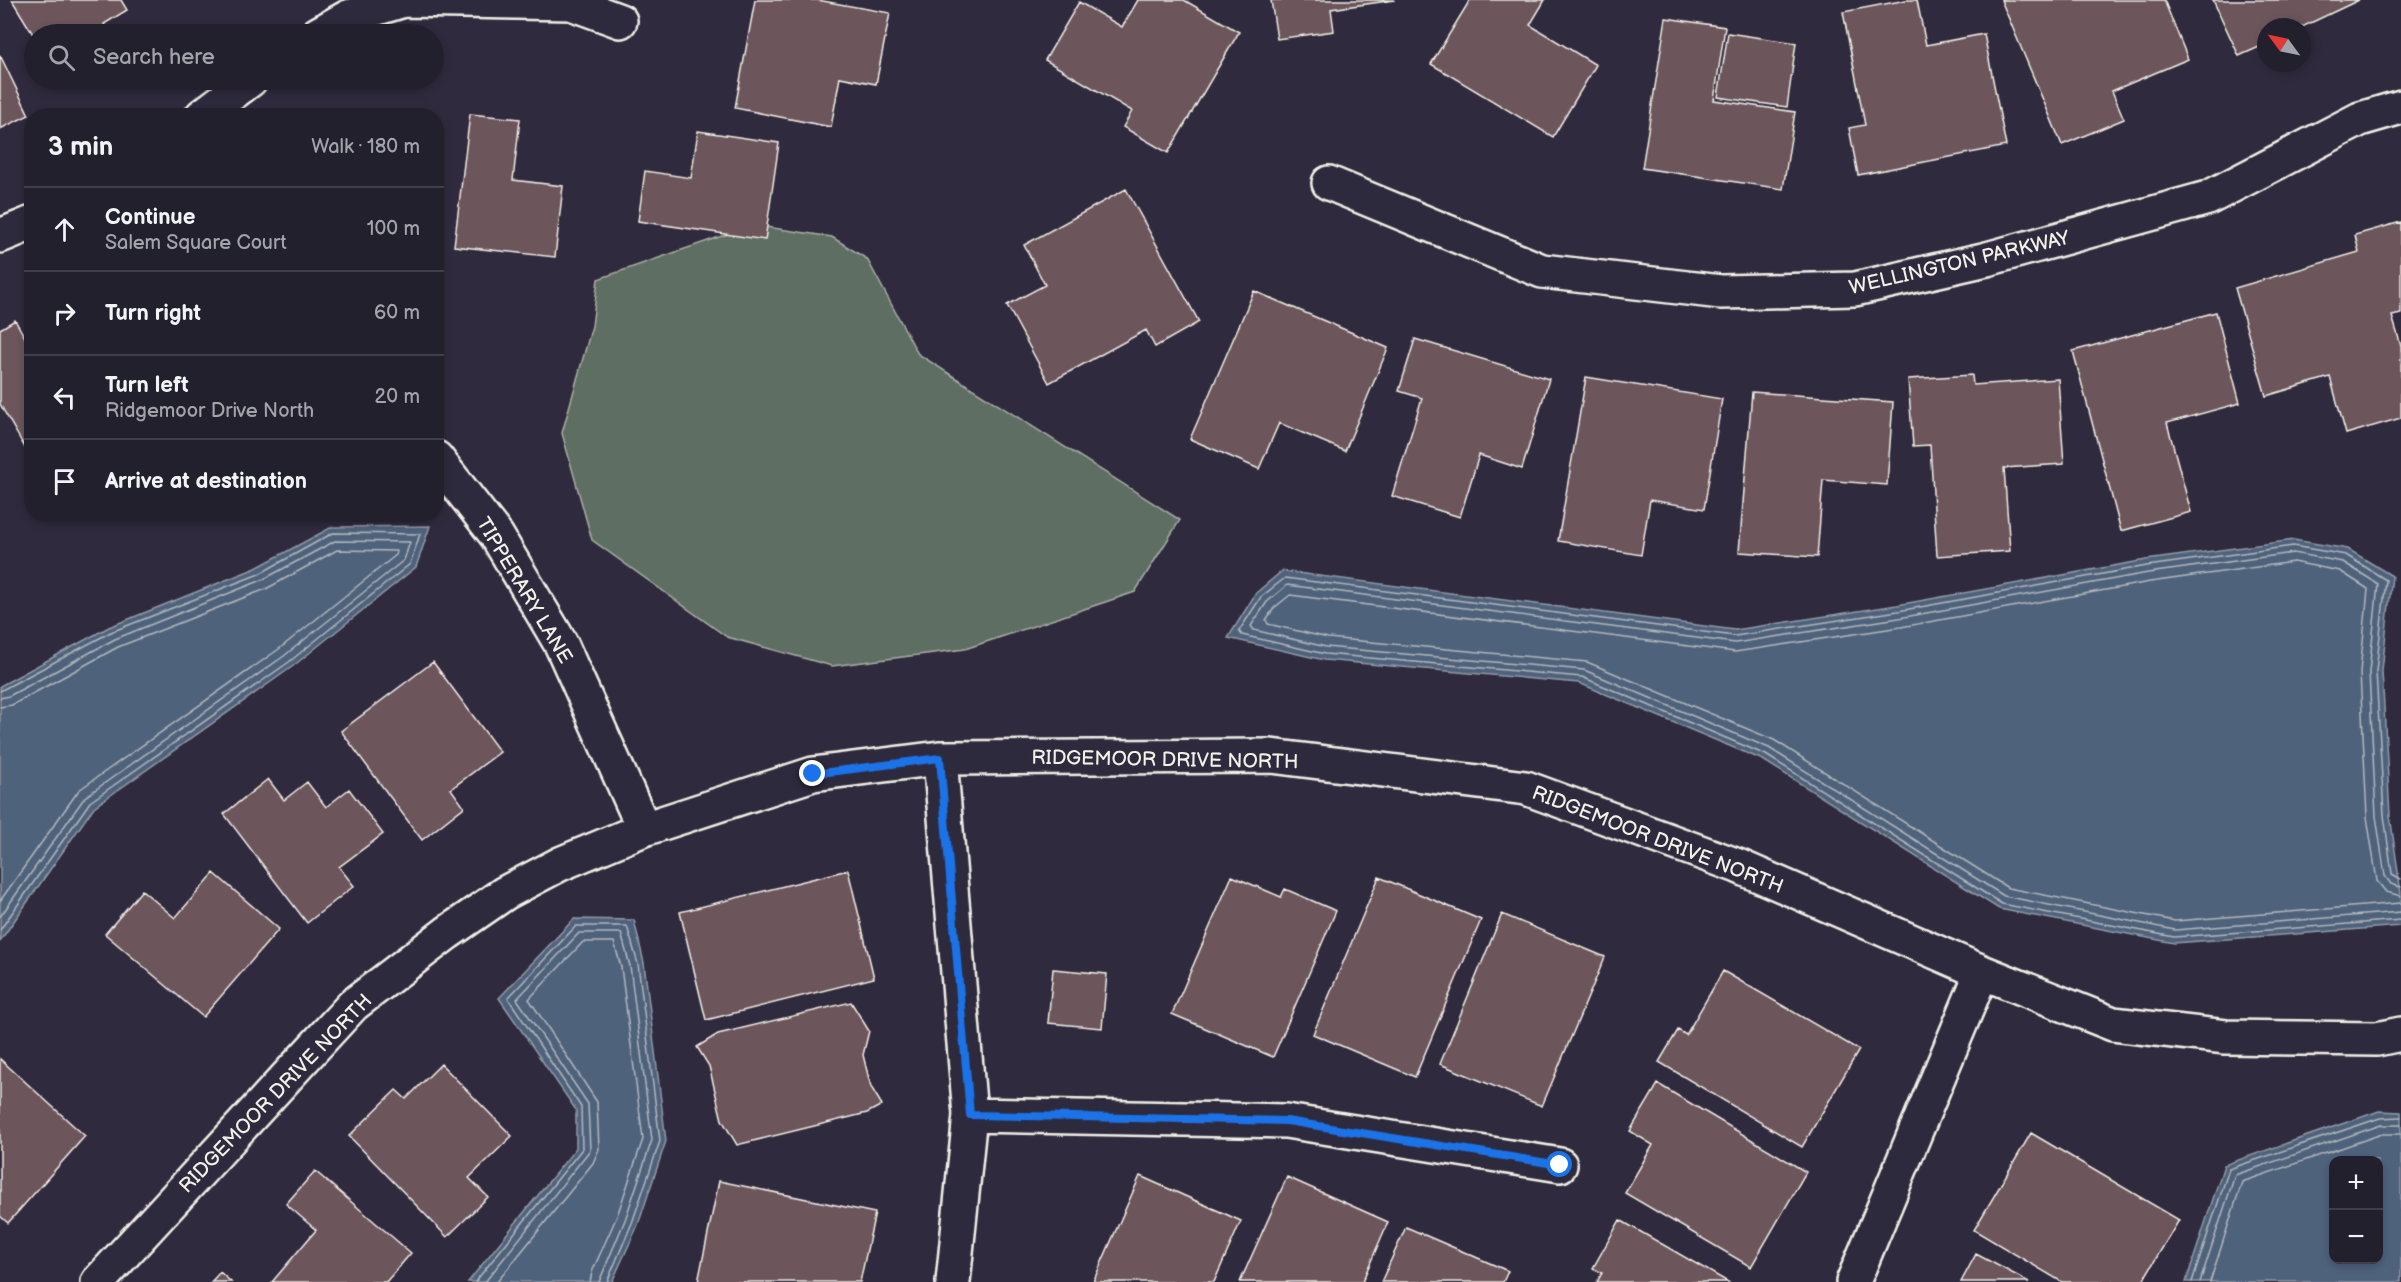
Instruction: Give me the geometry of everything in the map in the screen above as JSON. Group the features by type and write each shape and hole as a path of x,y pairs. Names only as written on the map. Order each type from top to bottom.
{"street":[{"path":"336,24 348,17 404,0 571,3 620,21"},
{"path":"213,108 237,90"},
{"name":"WELLINGTON PARKWAY","path":"1329,183 1542,271 1721,292 1856,289 1987,259 2208,198 2360,119 2401,107"},
{"path":"0,236 24,226"},
{"name":"TIPPERARY LANE","path":"444,469 497,536 561,644 644,829"},
{"name":"RIDGEMOOR DRIVE NORTH","path":"98,1282 353,1005 447,933 505,893 560,864 644,829 813,774 940,758 1271,756 1526,788 1738,866 1982,972 2113,1024 2226,1038 2377,1039 2401,1034"},
{"path":"940,758 970,1115 953,1282"},
{"path":"1852,1282 1982,972"},
{"path":"970,1115 1287,1121 1560,1165"}],"green space":[{"path":"754,225 832,237 867,259 918,354 1180,520 1135,592 965,649 832,666 727,637 592,540 562,433 592,326 598,279"}],"water":[{"path":"430,526 416,567 292,667 94,807 0,941 0,686 109,627 256,568 332,527"},
{"path":"2294,540 2348,549 2392,576 2382,671 2390,815 2401,893 2401,926 2174,943 1999,909 1763,760 1579,683 1324,660 1228,638 1256,593 1282,571 1735,630 1897,605 2146,560"},
{"path":"574,919 634,920 644,963 666,1141 638,1225 612,1282 468,1282 576,1148 576,1110 499,998"},
{"path":"2379,1111 2401,1112 2401,1282 2186,1282 2224,1165"}],"building":[{"path":"12,0 121,0 127,10 104,24 27,24"},
{"path":"755,0 817,0 890,13 876,84 840,77 831,127 735,108"},
{"path":"1138,0 1184,0 1239,32 1168,153 1123,127 1132,111 1045,60 1079,2 1122,27"},
{"path":"1271,0 1395,0 1331,9 1334,31 1277,39"},
{"path":"1470,0 1545,0 1530,25 1596,65 1553,137 1431,64"},
{"path":"1917,0 1926,45 1984,34 2006,146 1858,175 1849,128 1865,125 1843,12"},
{"path":"2001,0 2164,0 2188,59 2112,91 2124,119 2062,145"},
{"path":"2213,0 2359,0 2311,23 2311,18 2257,18 2257,48 2239,56"},
{"path":"1666,18 1725,27 1714,100 1795,112 1783,189 1642,168"},
{"path":"1728,33 1796,43 1787,107 1718,97"},
{"path":"0,55 26,108 24,117 0,129"},
{"path":"470,114 520,119 513,180 563,186 555,257 454,246"},
{"path":"698,131 779,143 765,240 638,221 645,171 691,178"},
{"path":"1126,189 1199,322 1155,347 1146,330 1049,383 1007,305 1045,285 1024,245"},
{"path":"2401,222 2401,314 2392,316 2401,346 2401,418 2346,434 2330,377 2266,396 2235,288 2359,252 2355,235"},
{"path":"1254,291 1388,348 1345,451 1279,423 1259,469 1190,439"},
{"path":"2216,312 2240,403 2167,423 2191,512 2121,531 2073,351"},
{"path":"15,320 24,336 24,446 0,404 0,329"},
{"path":"1415,339 1549,379 1522,469 1479,455 1460,517 1392,496 1422,398 1399,391"},
{"path":"1972,375 1973,385 2058,379 2064,464 2004,468 2010,551 1937,556 1930,445 1913,446 1908,379"},
{"path":"1586,377 1722,399 1704,509 1650,500 1641,555 1558,541"},
{"path":"1752,392 1893,402 1887,485 1823,480 1817,557 1739,552"},
{"path":"433,662 500,752 451,789 464,807 422,840 341,731"},
{"path":"268,779 284,800 307,782 326,807 349,789 383,834 339,867 354,886 307,923 224,814"},
{"path":"848,870 874,978 706,1020 680,912"},
{"path":"214,873 279,929 203,1017 105,934 142,890 175,918"},
{"path":"1232,876 1281,897 1285,889 1336,911 1273,1057 1172,1014"},
{"path":"1379,877 1481,920 1415,1077 1313,1034"},
{"path":"1502,914 1605,957 1542,1106 1440,1064"},
{"path":"1053,969 1107,974 1102,1028 1048,1023"},
{"path":"1723,971 1859,1050 1802,1147 1659,1062 1678,1030 1686,1035"},
{"path":"851,1002 869,1031 863,1055 871,1087 882,1105 867,1113 737,1145 722,1120 709,1066 697,1047 718,1034"},
{"path":"0,1059 85,1136 8,1223 0,1216"},
{"path":"441,1064 512,1136 469,1178 488,1197 447,1237 349,1136 396,1090 406,1099"},
{"path":"1658,1084 1806,1172 1751,1267 1625,1193 1653,1145 1630,1131"},
{"path":"2031,1133 2179,1220 2142,1282 2062,1282 1974,1230"},
{"path":"315,1171 411,1253 386,1282 272,1282 316,1230 286,1204"},
{"path":"1140,1176 1241,1221 1214,1282 1093,1282"},
{"path":"1287,1177 1388,1222 1362,1282 1240,1282"},
{"path":"719,1181 875,1213 860,1282 698,1282"},
{"path":"1620,1220 1728,1282 1597,1282 1602,1273 1593,1268"},
{"path":"1406,1227 1508,1271 1503,1282 1381,1282"},
{"path":"1976,1254 2029,1282 1961,1282"},
{"path":"220,1272 231,1282 211,1282"}],"route":[{"path":"813,774 940,758 970,1115 1287,1121 1560,1165"}]}
